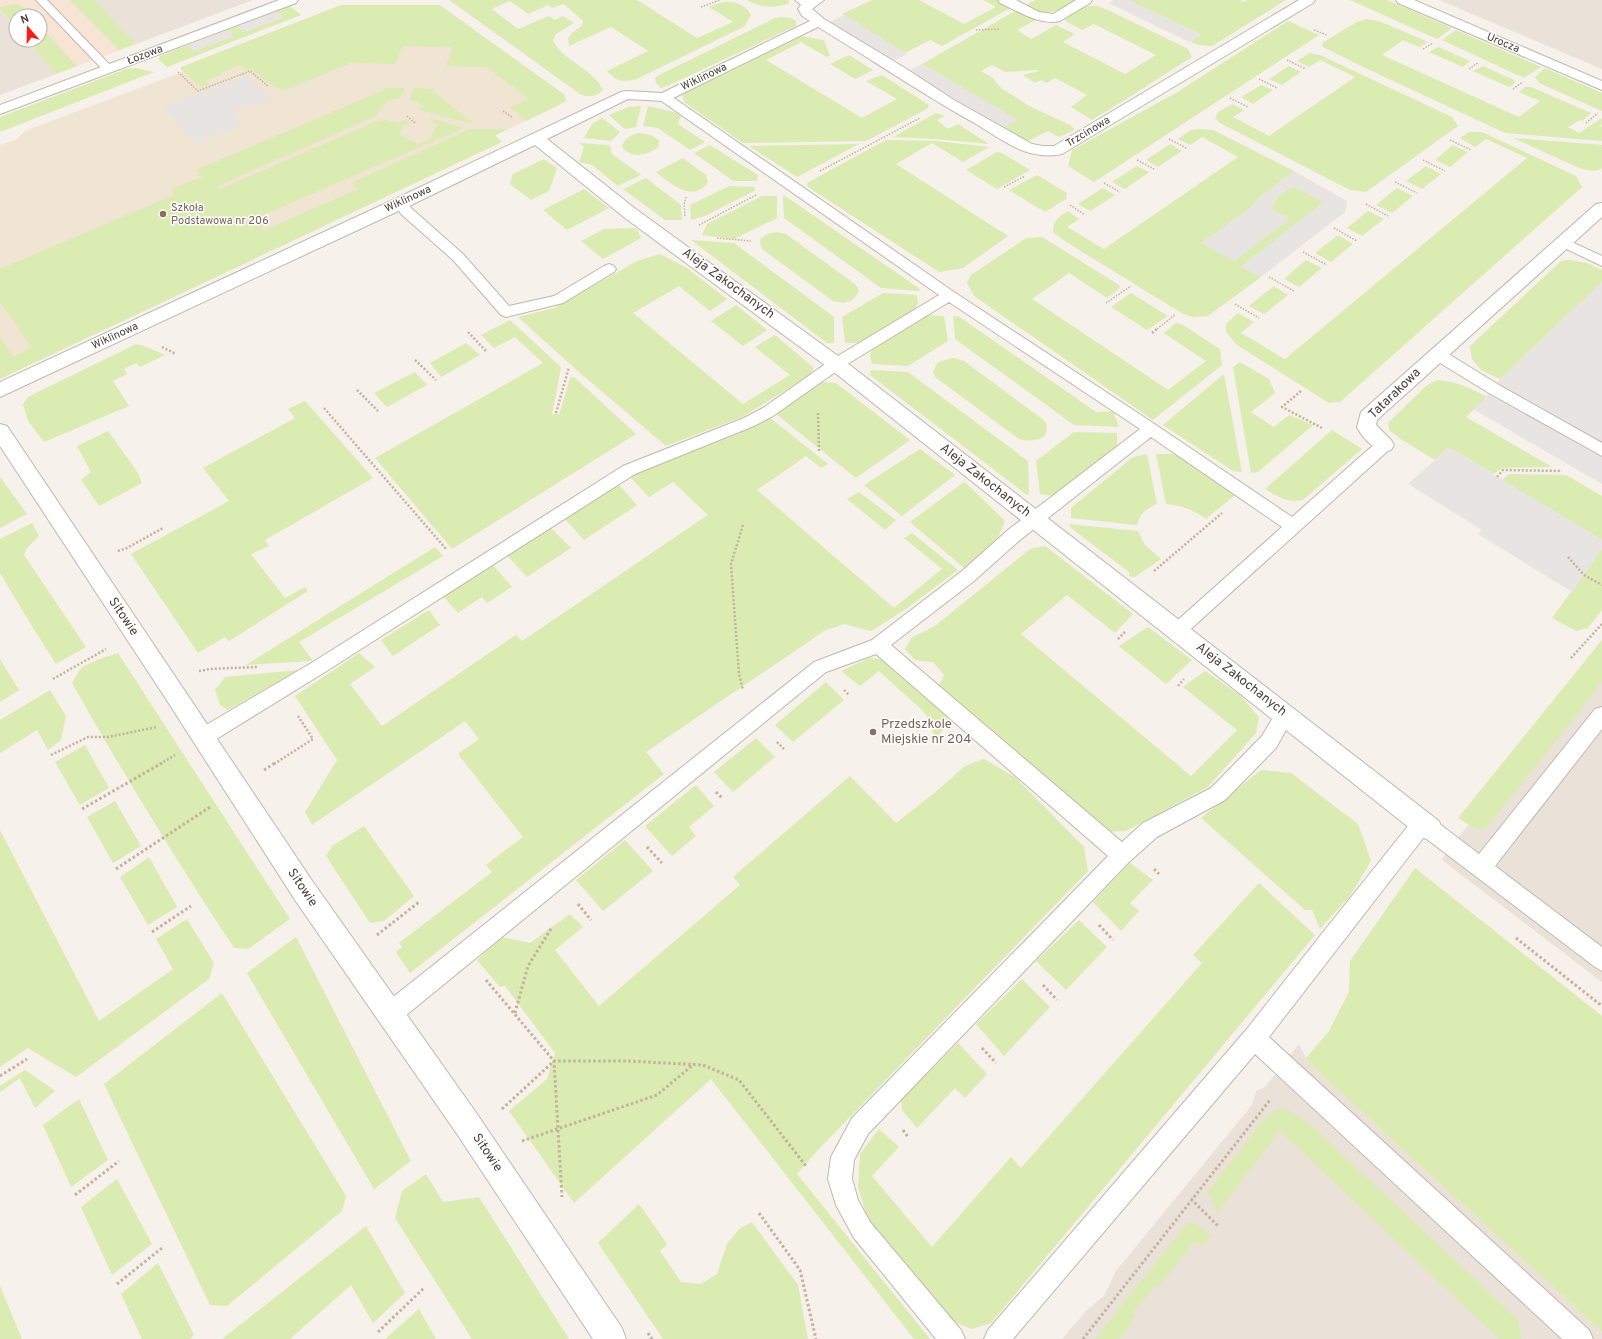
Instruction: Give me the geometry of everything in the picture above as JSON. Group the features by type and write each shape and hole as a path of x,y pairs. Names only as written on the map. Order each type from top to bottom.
{"street":[{"name":"Łozowa","path":"0,110 291,0"},
{"path":"1005,0 1036,15 1055,18 1085,0"},
{"name":"Trzcinowa","path":"808,3 807,13 818,22 900,71 949,103 1027,147 1043,151 1057,151 1308,0"},
{"name":"Urocza","path":"1403,0 1602,86"},
{"name":"Wiklinowa","path":"0,390 626,95 664,97 818,22"},
{"name":"Aleja Zakochanych","path":"536,138 631,214 836,364 1427,826"},
{"name":"Tatarakowa","path":"1384,445 1366,427 1368,417 1602,208"},
{"name":"Sitowie","path":"0,431 316,909 391,1013 556,1255 611,1339"}],"lane":[{"path":"41,0 108,69"},
{"path":"664,97 949,295 1294,527"},
{"path":"401,202 406,211 458,257 506,312 558,300 609,269"},
{"path":"1563,242 1602,262"},
{"path":"197,728 282,690 629,470 749,422 768,412 836,364 949,295"},
{"path":"1437,354 1494,389 1602,450"},
{"path":"391,1013 555,879 824,665 878,645 968,576 1035,520 1151,430"},
{"name":"Tatarakowa","path":"1177,631 1384,445"},
{"path":"878,645 1122,855"},
{"path":"952,1339 862,1230 848,1205 840,1179 844,1157 860,1126 1122,855 1150,830 1218,794 1269,742 1285,715"},
{"path":"1481,868 1602,715"},
{"path":"997,1339 1254,1038 1331,938 1427,826 1602,960"},
{"path":"1254,1038 1580,1339"}],"path":[{"path":"701,7 720,0"},
{"path":"1287,60 1306,69"},
{"path":"1469,69 1480,62"},
{"path":"174,68 198,91 250,71 269,87"},
{"path":"1259,79 1277,88"},
{"path":"1230,98 1248,107"},
{"path":"668,241 762,192 787,183 802,180 949,103"},
{"path":"1586,123 1598,113"},
{"path":"407,116 415,123"},
{"path":"1169,139 1186,148"},
{"path":"1450,140 1471,150"},
{"path":"1137,160 1154,169"},
{"path":"1423,160 1445,171"},
{"path":"1004,187 1031,173"},
{"path":"1395,182 1417,193"},
{"path":"1104,183 1120,192"},
{"path":"686,197 684,205 688,231"},
{"path":"1366,204 1388,216"},
{"path":"1070,205 1085,215"},
{"path":"1334,228 1357,241"},
{"path":"688,231 698,237 751,241"},
{"path":"1303,252 1326,265"},
{"path":"1270,277 1294,291"},
{"path":"1106,303 1131,286"},
{"path":"1235,304 1259,318"},
{"path":"1152,333 1176,314"},
{"path":"468,332 487,352"},
{"path":"415,360 436,380"},
{"path":"556,413 569,367"},
{"path":"817,378 819,452"},
{"path":"357,390 378,411"},
{"path":"1301,391 1282,407 1322,428"},
{"path":"324,408 467,573"},
{"path":"1497,477 1503,470 1562,471"},
{"path":"1128,593 1245,494"},
{"path":"743,525 731,564 739,674 746,700 754,720 784,749"},
{"path":"116,552 127,548 163,528"},
{"path":"1568,557 1584,575 1602,585"},
{"path":"1571,658 1602,624"},
{"path":"260,773 313,739 282,690"},
{"path":"52,755 88,737 108,737 197,728"},
{"path":"82,809 197,728"},
{"path":"116,869 237,789"},
{"path":"555,879 591,920"},
{"path":"374,937 419,902"},
{"path":"152,932 191,906"},
{"path":"514,1014 528,966 553,925"},
{"path":"466,951 480,973 554,1061 563,1200"},
{"path":"0,1076 27,1059"},
{"path":"496,1114 554,1061 626,1061 703,1065 738,1080 810,1170"},
{"path":"516,1143 657,1095 694,1064"},
{"path":"1083,1339 1191,1199 1270,1100 1277,1099"},
{"path":"76,1195 119,1161"},
{"path":"1191,1199 1218,1226"},
{"path":"759,1213 800,1270 816,1339"},
{"path":"118,1284 162,1248"},
{"path":"378,1332 424,1288"}],"shaded area":[{"path":"0,0 91,0 136,44 56,74 34,48 48,48 48,8 8,8 8,18 2,11 0,11"},
{"path":"91,0 253,0 136,44"},
{"path":"1114,0 1129,0 1201,35 1189,42 1109,3"},
{"path":"1439,0 1602,0 1602,69"},
{"path":"1,10 8,18 8,48 34,48 56,74 0,95"},
{"path":"276,11 283,17 244,32 237,26"},
{"name":"Szkoła Podstawowa nr 206","path":"442,12 562,98 560,105 178,284 31,347 13,357 0,336 0,145 17,139 25,131 330,16"},
{"path":"844,15 907,54 893,61 830,22"},
{"path":"227,30 233,36 194,51 188,45"},
{"path":"922,64 1018,120 1003,128 908,71"},
{"path":"246,76 273,101 262,105 258,102 231,112 242,124 196,143 163,107"},
{"path":"1294,171 1347,201 1345,212 1261,277 1241,267 1323,202 1293,186 1276,197 1272,204 1272,209 1290,219 1234,261 1201,243 1251,207 1261,196"},
{"path":"1602,282 1602,484 1473,409 1494,389 1500,379"},
{"path":"1448,447 1602,540 1602,549 1572,592 1478,534 1482,530 1408,484"},
{"path":"1602,677 1602,982 1442,860 1452,845 1483,807"},
{"path":"1299,1044 1306,1058 1316,1070 1602,1332 1602,1339 1062,1339 1087,1310 1104,1296 1116,1271 1252,1105 1256,1091 1265,1087"}],"green space":[{"path":"69,0 94,0 136,44 119,50"},
{"path":"449,0 637,0 697,38 733,22 709,7 724,2 731,2 745,7 751,15 745,26 637,79 620,81 614,78 607,71 648,51 611,27 569,46 568,38 573,32 582,26 583,21 564,4 552,8 548,5 528,14 510,1 492,9 518,29 549,16 555,20 563,16 574,23 556,34 553,40 563,53 598,82 603,90 598,94 586,96 580,94"},
{"path":"747,0 789,1 788,4 767,6 757,5"},
{"path":"872,0 919,0 964,24 996,7 983,0 998,0 1012,7 942,46 930,40 905,53 842,14"},
{"path":"1035,0 1077,0 1053,12 1041,12 1027,8 1026,5"},
{"path":"1129,0 1240,0 1244,2 1246,0 1286,0 1212,46 1199,45 1190,42 1201,35"},
{"path":"1350,0 1387,0 1452,28 1437,39"},
{"path":"15,4 20,5 23,8 8,8 8,18 0,7"},
{"path":"341,5 440,5 565,95 566,101 526,121 510,107 529,99 487,67 446,66 453,47 403,46 395,64 350,63 283,91 280,88 274,87 251,69 246,70 240,65 220,73 221,75 206,80 209,85 201,87 181,69 181,67"},
{"path":"290,6 301,15 167,67 158,59 160,56 188,45 194,51 233,36 227,30 237,26 244,32 283,17 276,11"},
{"path":"1084,6 1097,6 1108,10 1188,49 1192,57 1092,120 1071,107 1087,95 1055,78 1046,83 1041,80 1035,83 1023,75 1039,71 1038,70 1005,72 992,65 981,71 993,78 1001,88 1031,107 1070,125 1074,129 1073,131 1059,137 1048,131 1028,141 1017,137 1003,128 1017,120 922,64 1017,10 1039,18 1017,30 1031,39 1056,25 1075,34 1063,42 1125,74 1156,55 1094,24 1082,30 1065,21 1064,17"},
{"path":"775,18 791,18 796,21 796,26 667,86 661,88 656,83 655,78 659,75"},
{"path":"1366,19 1379,21 1426,41 1427,43 1419,47 1403,40 1382,55 1519,117 1540,101 1519,92 1525,87 1531,87 1591,113 1582,121 1580,120 1568,127 1579,133 1602,118 1602,124 1600,126 1602,127 1602,141 1505,133 1323,47 1322,43 1357,22"},
{"path":"1288,21 1319,35 1094,182 1068,166 1072,150 1176,93"},
{"path":"1456,30 1541,67 1524,78 1442,40"},
{"path":"48,35 77,66 56,74 34,48 48,48"},
{"path":"801,36 824,40 830,56 827,57 801,42 766,60 862,118 897,99 866,81 882,75 929,105 927,109 866,141 743,143 684,102 682,94 685,92"},
{"path":"1438,47 1470,61 1463,67 1429,52"},
{"path":"1310,53 1320,55 1452,117 1458,126 1366,192 1350,190 1220,123 1215,118 1218,112 1232,104 1244,110 1233,117 1269,136 1355,77 1320,60 1309,67 1297,61"},
{"path":"849,55 873,70 855,79 830,64"},
{"path":"1289,66 1301,72 1282,85 1269,79"},
{"path":"1483,66 1514,80 1515,83 1509,87 1473,71"},
{"path":"136,68 154,72 0,132 0,117 126,69"},
{"path":"1545,68 1602,93 1602,111 1539,83 1535,77"},
{"path":"1261,85 1273,90 1253,104 1241,97"},
{"path":"385,88 405,88 400,98 386,103 379,110 378,115 217,186 220,189 382,119 398,123 407,120 411,123 403,126 400,134 418,144 430,139 437,125 429,118 464,128 254,219 264,230 358,189 351,183 470,129 508,129 495,135 502,142 0,379 0,336 13,357 31,347 0,302 0,269 174,195 172,189 202,177 196,170 384,90"},
{"path":"414,88 433,89 433,91 474,124 420,110 421,105 409,100"},
{"path":"641,106 636,127 625,129 609,115 629,107"},
{"path":"648,106 674,112 681,116 678,124 705,142 690,150 658,128 643,126"},
{"path":"936,113 945,116 937,120 948,129 958,124 989,144 893,137"},
{"path":"602,118 620,132 611,141 584,138 592,124"},
{"path":"1191,130 1213,130 1294,171 1261,196 1251,207 1289,219 1272,209 1274,201 1293,186 1324,202 1242,266 1261,277 1208,316 1193,317 1183,314 1063,240 1053,232 1053,228 1059,217 1068,211 1079,219 1067,227 1104,249 1238,157 1202,137 1190,145 1178,139"},
{"path":"1469,132 1482,132 1576,176 1582,187 1340,402 1329,403 1237,345 1226,332 1226,324 1238,313 1254,322 1241,333 1285,359 1527,158 1486,139 1475,147 1460,138"},
{"path":"638,133 647,134 654,137 659,141 658,147 654,150 639,155 634,155 626,151 622,147 624,141 630,136"},
{"path":"1513,138 1602,145 1602,168 1594,171 1579,168"},
{"path":"886,140 936,141 989,147 963,162 932,143 896,164 1008,236 963,268 939,272 808,187 807,183"},
{"path":"579,143 610,145 612,154 641,175 618,186 592,165 579,162 584,147"},
{"path":"859,144 797,177 749,146"},
{"path":"1170,144 1182,151 1158,167 1146,160"},
{"path":"710,145 758,175 757,181 733,181 694,153"},
{"path":"1453,145 1468,152 1450,167 1435,160"},
{"path":"997,152 1002,153 1030,170 997,189 966,170"},
{"path":"683,158 706,175 708,182 702,188 696,191 682,189 675,186 656,172"},
{"path":"544,159 557,168 549,191 531,200 510,184 513,174"},
{"path":"1137,166 1149,172 1125,189 1112,182"},
{"path":"1426,166 1441,174 1422,189 1406,181"},
{"path":"1037,175 1067,193 1066,199 1045,212 1009,190"},
{"path":"646,178 681,205 682,220 665,220 623,189"},
{"path":"729,186 755,187 754,191 705,216 691,220 690,205"},
{"path":"1103,188 1115,195 1090,211 1078,204"},
{"path":"1397,188 1413,196 1392,213 1376,205"},
{"path":"584,189 609,208 567,230 543,210"},
{"path":"762,196 777,196 777,218 734,239 702,235 707,224"},
{"path":"783,196 920,289 919,291 881,288 784,218"},
{"path":"1368,211 1384,219 1362,236 1347,228"},
{"path":"635,228 641,238 603,259 581,241 604,229"},
{"path":"776,232 786,234 855,284 859,290 855,298 849,302 833,301 762,249 760,244 761,238"},
{"path":"1338,235 1353,244 1331,262 1315,253"},
{"path":"1042,237 1119,285 1120,288 1107,298 1069,273 1032,299 1168,390 1206,361 1164,333 1176,323 1181,324 1220,349 1222,365 1153,420 974,296 967,283 971,275 1026,238"},
{"path":"691,240 734,243 834,317 834,343 827,343"},
{"path":"660,254 687,268 727,299 710,311 679,286 633,313 743,404 790,375 755,347 775,335 814,368 810,375 742,417 666,446 580,373 518,317 554,308 637,261"},
{"path":"1306,260 1322,268 1299,287 1284,279"},
{"path":"1570,260 1587,263 1602,270 1602,282 1500,379 1481,370 1472,359 1470,346 1561,261"},
{"path":"1274,286 1288,295 1264,314 1249,306"},
{"path":"883,293 917,295 918,303 914,311 863,343 845,343 842,317"},
{"path":"1131,293 1168,316 1147,330 1111,307"},
{"path":"736,305 767,330 743,346 711,321"},
{"path":"926,315 944,316 948,341 908,366 872,364 870,356 872,350"},
{"path":"953,316 958,316 1096,412 1113,411 1119,427 1074,425 955,339"},
{"path":"510,320 561,367 552,415 556,413 559,415 570,378 574,377 636,434 452,549 375,458 543,363 515,337 494,348 481,335"},
{"path":"466,343 480,355 441,377 430,363"},
{"path":"136,344 165,355 140,367 136,363 124,369 127,374 113,381 129,406 44,442 28,421 23,404 28,397"},
{"path":"953,358 964,361 1045,421 1047,427 1044,436 1041,439 1031,441 1019,439 935,377 933,371 938,362"},
{"path":"1240,362 1269,379 1275,393 1251,412 1274,427 1289,415 1313,425 1258,472 1251,473 1233,367"},
{"path":"871,370 908,372 1028,461 1029,494 1027,495 870,375"},
{"path":"415,372 427,385 387,407 374,393"},
{"path":"1224,374 1242,472 1233,471 1163,425"},
{"path":"1437,380 1463,386 1487,397 1466,417 1552,467 1502,468 1494,474 1448,447 1435,460 1402,440 1389,430 1388,423 1426,386"},
{"path":"822,382 836,383 910,440 856,478 776,414"},
{"path":"305,401 373,478 265,540 269,546 251,554 285,598 305,587 308,591 229,641 225,637 198,653 131,554 229,501 203,468 295,418 288,409"},
{"path":"769,417 828,464 821,468 806,456 757,490 894,608 942,569 904,538 912,533 958,570 906,609 871,631 844,624 824,631 646,752 664,774 410,973 396,952 402,947 399,943 492,872 486,865 523,837 458,754 479,739 465,721 312,825 305,812 337,760 295,696 359,653 375,667 350,684 382,726 516,635 522,641 708,515 673,482 649,497 630,477 736,435"},
{"path":"1332,430 1362,449 1304,499 1294,501 1284,499 1265,489"},
{"path":"108,431 138,473 142,483 99,506 81,480 91,472 77,446"},
{"path":"1074,432 1117,433 1117,446 1055,496 1040,494 1036,461"},
{"path":"920,449 955,475 902,516 864,485"},
{"path":"1147,454 1157,504 1144,512 1137,525 1071,518 1071,508 1133,457"},
{"path":"1156,454 1176,454 1235,495 1206,519 1187,508 1166,504"},
{"path":"1509,474 1566,475 1602,496 1602,540 1502,480"},
{"path":"0,477 27,514 0,528"},
{"path":"964,482 1005,521 998,538 964,568 910,522"},
{"path":"618,484 637,505 584,540 564,518"},
{"path":"859,492 896,520 885,530 847,499"},
{"path":"32,523 39,536 27,548 24,555 86,647 56,664 0,573 0,539"},
{"path":"1069,524 1138,531 1145,545 1161,559 1135,577 1129,576 1129,572 1071,528"},
{"path":"551,528 571,548 527,577 507,555"},
{"path":"1045,546 1133,614 1115,633 1067,595 1021,634 1191,776 1237,730 1183,687 1205,671 1240,695 1259,717 1256,733 1208,787 1126,831 1104,832 938,687 944,675 933,662 915,660 905,649 911,638 935,626 1030,549"},
{"path":"435,547 443,556 299,642 313,661 246,665"},
{"path":"1602,549 1602,610 1588,628 1576,631 1552,618"},
{"path":"493,565 512,587 487,603 482,597 458,613 443,596"},
{"path":"429,610 440,625 393,656 381,640"},
{"path":"1148,627 1192,660 1166,684 1119,646"},
{"path":"1602,640 1602,681 1578,714 1484,830 1474,828 1458,818"},
{"path":"118,653 290,919 248,949 234,948 151,817 72,683 82,667"},
{"path":"869,658 882,659 898,675 945,714 948,722 935,741 930,721 924,712 879,671 860,686 841,671"},
{"path":"0,659 19,690 0,702"},
{"path":"299,670 228,710 220,705 215,690 225,677"},
{"path":"826,682 844,700 793,742 775,725"},
{"path":"50,690 66,716 61,740 48,750 37,730 0,753 0,720"},
{"path":"756,738 775,757 733,792 714,772"},
{"path":"85,745 109,788 80,805 55,762"},
{"path":"984,759 1015,777 1084,847 1088,871 816,1152 797,1174 930,1339 914,1339 711,1079 574,1203 509,1111 547,1079 555,1053 505,986 500,987 477,960 502,937 530,943 570,914 583,927 555,950 599,1006 740,885 733,877 850,776 896,823 932,795 965,766"},
{"path":"1261,770 1291,773 1358,824 1371,861 1350,896 1320,929 1312,910 1305,910 1201,818"},
{"path":"696,785 714,806 689,827 696,836 672,856 645,826"},
{"path":"115,801 141,846 113,863 87,817"},
{"path":"364,826 414,896 384,921 370,923 326,856 332,846"},
{"path":"0,830 99,1021 173,969 156,939 187,919 214,963 209,979 76,1077 28,1048 0,1067"},
{"path":"625,840 653,871 603,911 576,880"},
{"path":"149,857 177,907 148,925 120,877"},
{"path":"1130,863 1153,880 1130,903 1139,911 1121,931 1093,902"},
{"path":"1415,868 1602,1016 1602,1332 1316,1070 1306,1058 1329,1031 1349,992 1350,961"},
{"path":"1259,883 1315,935 991,1323 972,1329 947,1319 908,1272 867,1216 858,1187 860,1154 879,1129 899,1147 872,1176 932,1247 1011,1157 1021,1168 1202,963 1193,955"},
{"path":"1079,920 1107,947 1066,990 1036,961"},
{"path":"296,937 411,1161 374,1189 247,973"},
{"path":"1022,979 1050,1007 1004,1056 976,1024"},
{"path":"222,993 346,1196 342,1211 227,1306 210,1305 104,1084"},
{"path":"958,1043 987,1074 965,1098 955,1088 917,1128 902,1110 901,1100"},
{"path":"25,1070 55,1091 35,1108 20,1078 0,1092 0,1086"},
{"path":"79,1099 108,1160 71,1187 43,1125"},
{"path":"1278,1109 1288,1110 1308,1122 1518,1320 1521,1339 1499,1339 1280,1131 1217,1213 1208,1192 1263,1120"},
{"path":"426,1174 443,1202 479,1197 569,1339 472,1339 395,1218 402,1191"},
{"path":"117,1179 152,1244 112,1275 81,1207"},
{"path":"639,1204 667,1244 660,1251 681,1282 701,1284 717,1274 727,1244 739,1229 752,1222 798,1285 808,1339 663,1339 598,1243"},
{"path":"1188,1222 1199,1225 1210,1236 1202,1247 1195,1241 1159,1287 1156,1285 1133,1313 1136,1317 1119,1339 1095,1339"},
{"path":"366,1226 405,1293 373,1323 351,1285 290,1339 222,1339"},
{"path":"158,1263 194,1335 190,1339 142,1339 121,1294"},
{"path":"0,1286 22,1339 0,1339"},
{"path":"419,1309 436,1339 385,1339"}],"place":[{"name":"Szkoła Podstawowa nr 206","path":"163,214"},
{"name":"Przedszkole Miejskie nr 204","path":"873,732"}]}
